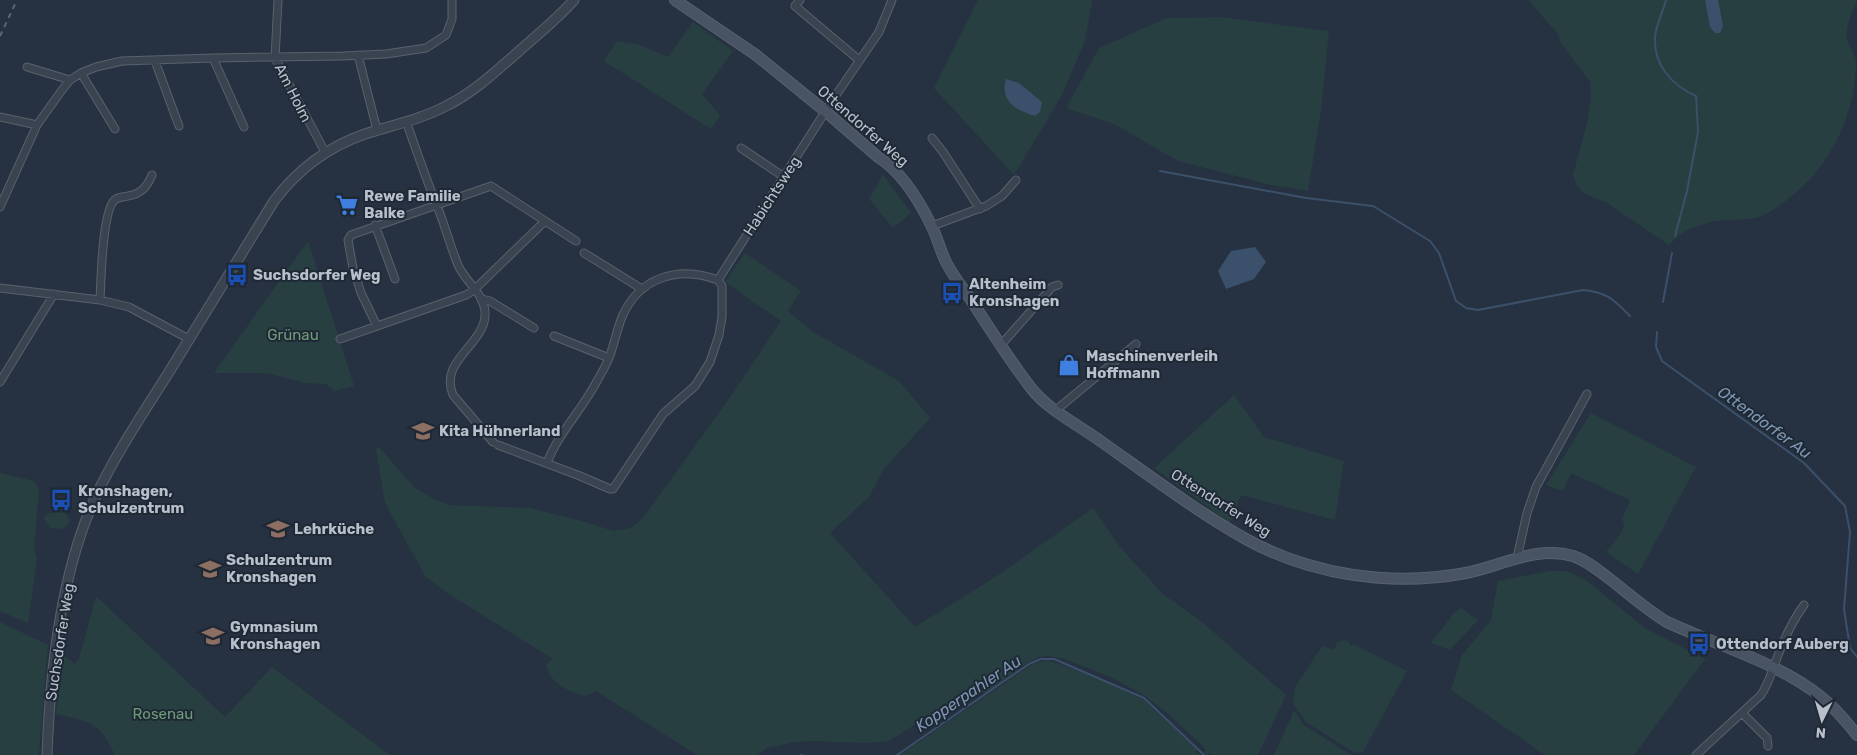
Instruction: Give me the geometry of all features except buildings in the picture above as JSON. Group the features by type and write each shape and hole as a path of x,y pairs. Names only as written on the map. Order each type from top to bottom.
{"main road":[{"name":"Ottendorfer Weg","path":"675,0 756,55 887,163 911,191 932,226 947,264 1000,345 1033,391 1056,410 1240,536 1271,552 1301,563 1354,575 1410,578 1467,572 1536,554 1548,553 1573,556 1589,563 1667,622 1773,668 1820,696 1840,714 1857,735"}],"street":[{"name":"Am Holm","path":"278,0 275,58 325,152"},
{"path":"0,208 38,125 70,80 81,73 96,67 122,61 386,54 426,48 446,35 452,19 452,0"},
{"name":"Suchsdorfer Weg","path":"47,755 48,722 58,634 68,584 87,520 96,497 114,460 274,201 307,164 325,152 347,141 406,122 448,105 465,95 542,31 574,0"},
{"path":"800,0 795,6 859,60"},
{"name":"Habichtsweg","path":"718,280 825,111 879,32 892,0"},
{"path":"358,55 377,130"},
{"path":"213,58 244,127"},
{"path":"155,61 179,126"},
{"path":"27,67 70,80"},
{"path":"81,73 116,129"},
{"path":"0,117 38,125"},
{"path":"406,122 458,265 482,300 485,312 484,321 478,334 454,366 449,383 453,395 496,443 610,490 613,489 663,414 696,386 714,353 722,318 722,286 718,280 698,274 678,273 658,279 642,289 623,315 616,330 609,358 588,397 554,446 547,463"},
{"path":"932,138 980,209"},
{"path":"741,148 784,176"},
{"path":"100,300 106,224 110,205 117,198 131,196 142,191 152,174"},
{"path":"932,226 980,209 1002,196 1016,180"},
{"path":"377,326 352,268 348,240 350,235 491,186 576,241"},
{"path":"340,339 466,295 474,290 545,221"},
{"path":"375,225 396,279"},
{"path":"584,253 642,289"},
{"path":"1000,345 1052,287 1058,284"},
{"path":"0,288 100,300 129,308 189,339"},
{"path":"0,382 54,294"},
{"path":"482,300 490,301 534,328"},
{"path":"554,336 609,358"},
{"path":"1056,410 1136,344"},
{"path":"1517,558 1527,513 1536,486 1587,394"},
{"path":"1696,755 1761,694 1767,685 1794,619 1804,605"},
{"path":"1742,713 1767,738 1768,746"}],"green space":[{"path":"978,0 1092,0 1085,41 1061,97 1014,175 934,88"},
{"path":"1528,0 1857,0 1847,32 1848,43 1856,61 1854,88 1841,132 1817,170 1802,187 1784,202 1759,217 1715,221 1695,227 1684,232 1669,245 1607,203 1585,194 1577,186 1573,175 1588,119 1591,94 1590,82 1561,43 1557,33"},
{"path":"1220,17 1329,31 1321,111 1308,191 1271,185 1178,161 1114,124 1066,108 1099,48 1167,18"},
{"path":"693,22 733,51 702,94 720,115 711,129 604,61 617,41 638,44 668,57"},
{"path":"883,175 911,213 893,228 869,199"},
{"name":"Grünau","path":"308,241 354,386 334,391 326,384 305,383 267,373 214,373"},
{"path":"745,253 801,291 788,311 813,332 899,381 930,418 883,470 869,497 830,533 915,627 997,576 1093,508 1120,547 1163,594 1202,622 1286,695 1258,755 1213,755 1211,753 1207,755 1204,752 1206,750 1204,747 1144,695 1108,676 1065,659 1049,656 1038,657 1025,664 990,690 935,712 889,741 865,743 795,742 767,748 757,755 697,755 596,691 586,696 561,686 548,671 546,664 553,659 444,591 425,576 385,503 376,449 379,447 415,488 434,499 450,505 530,508 613,531 631,528 643,518 738,386 781,321 725,282"},
{"path":"1234,395 1264,437 1344,461 1335,520 1241,495 1230,523 1154,468"},
{"path":"1591,413 1696,467 1638,574 1606,552 1622,532 1624,525 1622,519 1630,500 1571,473 1563,491 1546,485"},
{"path":"0,473 34,481 39,490 34,547 37,559 28,623 0,611"},
{"path":"54,511 68,516 69,522 66,527 59,529 50,528 44,519 46,515"},
{"path":"1550,571 1566,571 1587,581 1645,628 1705,659 1634,755 1545,755 1451,690 1462,655 1491,620 1498,581"},
{"name":"Rosenau","path":"96,596 225,717 272,667 390,755 115,755 104,735 98,729 77,719 56,714 64,656 75,664 79,659"},
{"path":"1461,608 1478,620 1450,650 1431,643 1454,613"},
{"path":"0,622 48,645 39,755 0,755"},
{"path":"1342,640 1348,641 1352,647 1353,644 1407,671 1363,752 1355,753 1307,723 1293,703 1295,687 1322,646 1334,650 1337,642"},
{"path":"1048,660 1088,674 1144,700 1200,755 900,755 1033,664"},
{"path":"1294,711 1304,725 1351,755 1274,755"}],"water":[{"path":"1705,0 1718,0 1723,26 1720,33 1715,33 1710,27"},
{"path":"1006,79 1019,83 1042,102 1040,112 1035,116 1021,111 1011,104 1005,93"},
{"path":"1255,247 1266,262 1254,279 1226,289 1218,271 1231,251"}],"waterway":[{"path":"1666,0 1655,37 1657,57 1672,80 1696,96 1698,132 1687,191 1675,236"},
{"path":"1160,171 1306,198 1373,206 1430,241 1439,253 1456,301 1466,308 1478,310 1583,290 1610,298 1630,316"},
{"name":"Ottendorfer Au","path":"1663,302 1672,253"},
{"name":"Ottendorfer Au","path":"1657,332 1656,347 1662,361 1804,463 1845,506 1850,532 1844,609 1850,648 1857,657"},
{"name":"Kopperpahler Au","path":"897,755 1029,664 1041,659 1054,659 1144,698 1204,755"}],"railway":[{"path":"0,36 17,0"}],"place":[{"name":"Rewe Familie Balke","path":"347,205"},
{"name":"Suchsdorfer Weg","path":"237,275"},
{"name":"Altenheim Kronshagen","path":"952,293"},
{"name":"Maschinenverleih Hoffmann","path":"1069,365"},
{"name":"Kita Hühnerland","path":"423,431"},
{"name":"Kronshagen, Schulzentrum","path":"61,500"},
{"name":"Lehrküche","path":"278,529"},
{"name":"Schulzentrum Kronshagen","path":"210,569"},
{"name":"Gymnasium Kronshagen","path":"213,636"},
{"name":"Ottendorf Auberg","path":"1699,644"}]}
